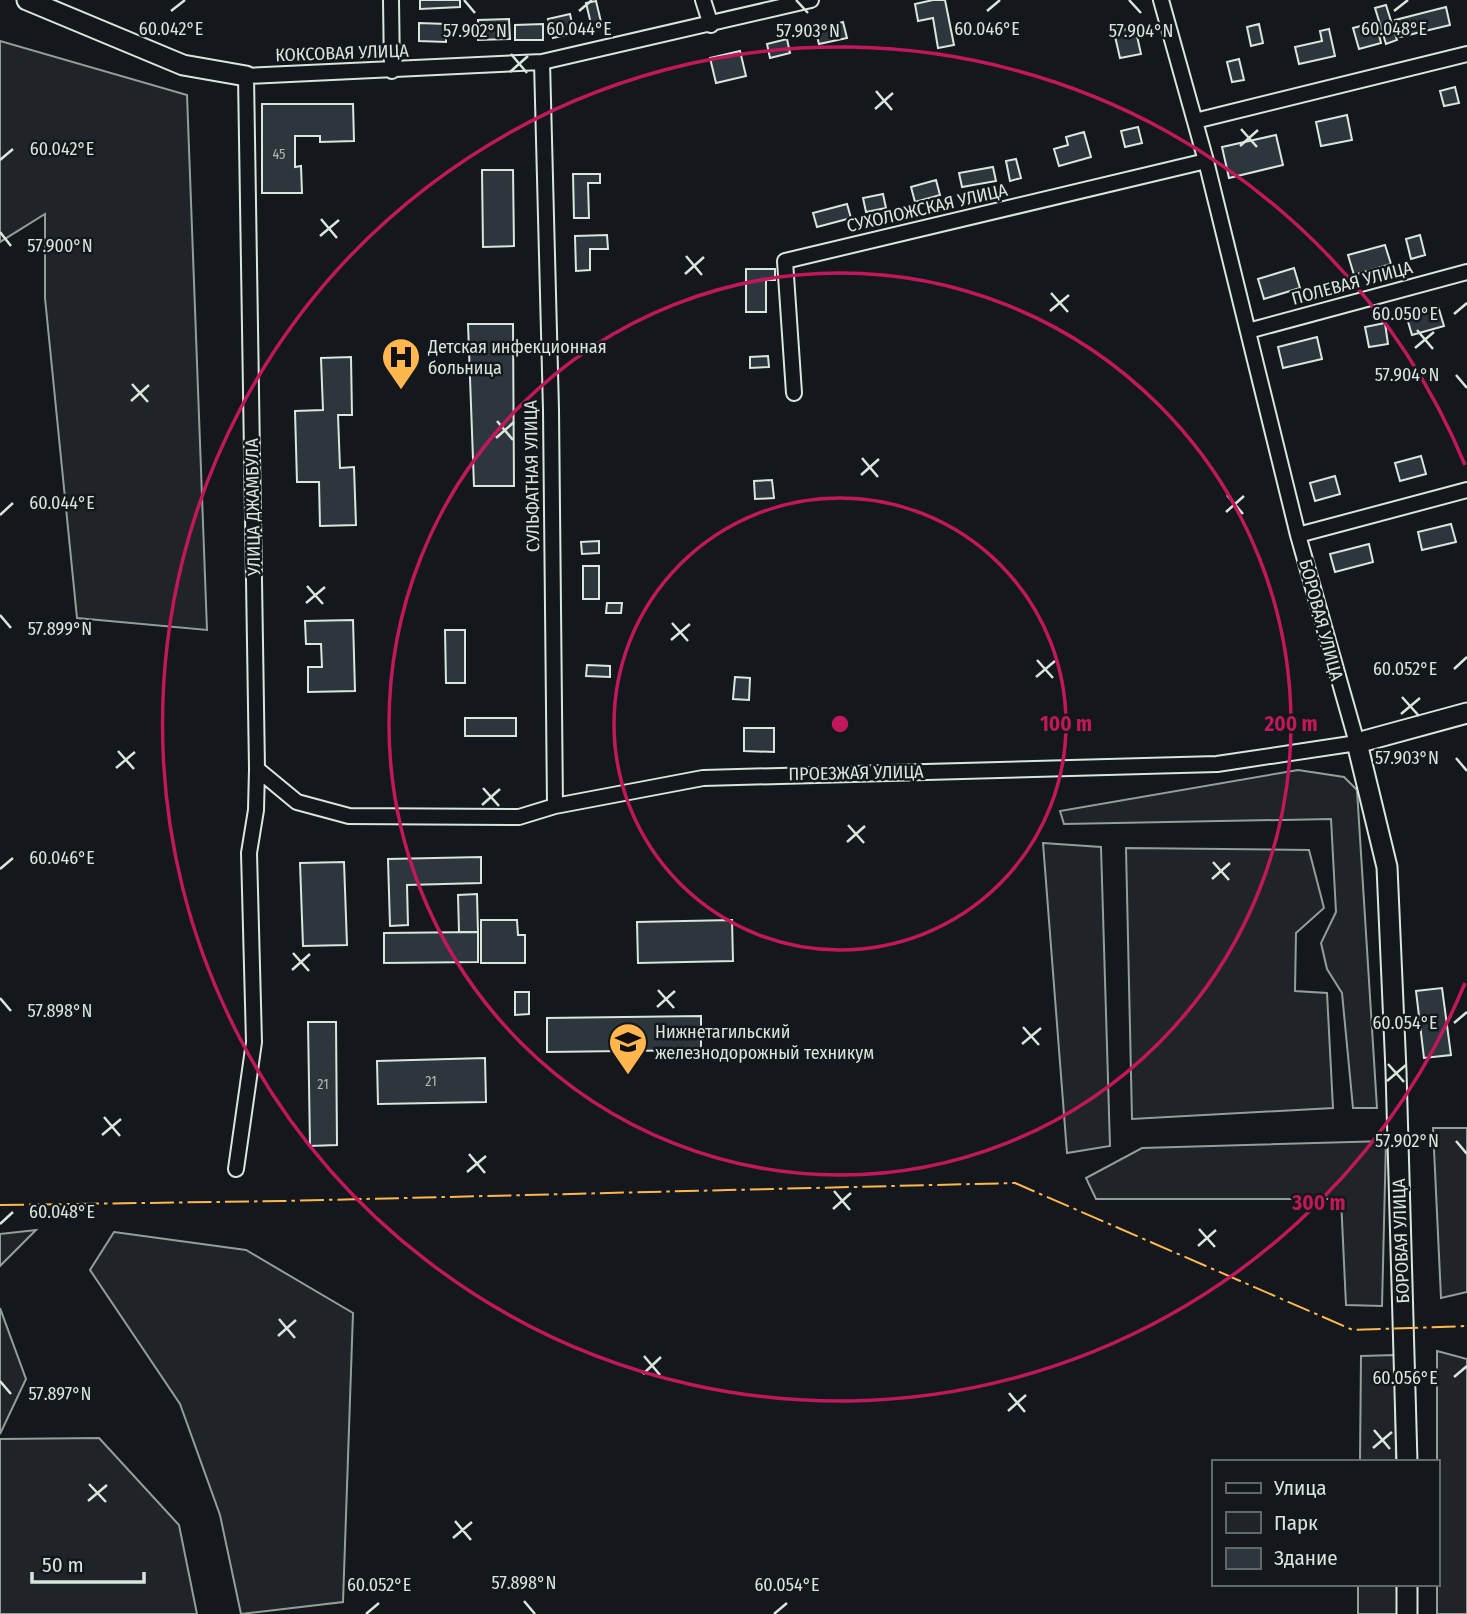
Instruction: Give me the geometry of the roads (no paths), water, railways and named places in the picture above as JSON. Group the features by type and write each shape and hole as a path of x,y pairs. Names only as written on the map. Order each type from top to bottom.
{"street":[{"path":"27,0 183,65 246,76"},
{"path":"391,0 392,71"},
{"path":"703,0 711,25"},
{"name":"КОКСОВАЯ УЛИЦА","path":"246,76 542,62 811,0"},
{"name":"БОРОВАЯ УЛИЦА","path":"1161,0 1206,161 1298,535 1357,743 1387,867 1408,1460"},
{"path":"1195,121 1467,54"},
{"name":"СУЛЬФАТНАЯ УЛИЦА","path":"542,62 551,410 555,806"},
{"name":"УЛИЦА ДЖАМБУЛА","path":"236,1169 254,1042 249,853 256,810 257,769 246,76"},
{"name":"СУХОЛОЖСКАЯ УЛИЦА","path":"794,393 785,261 1206,161"},
{"name":"ПОЛЕВАЯ УЛИЦА","path":"1248,331 1467,272"},
{"path":"1298,535 1467,490"},
{"name":"ПРОЕЗЖАЯ УЛИЦА","path":"257,769 298,802 349,816 519,817 555,806 702,778 1217,764 1357,743 1467,713"},
{"path":"1406,1614 1407,1586"}],"place":[{"name":"Детская инфекционная больница","path":"401,391"},
{"name":"Нижнетагильский железнодорожный техникум","path":"628,1076"}]}
